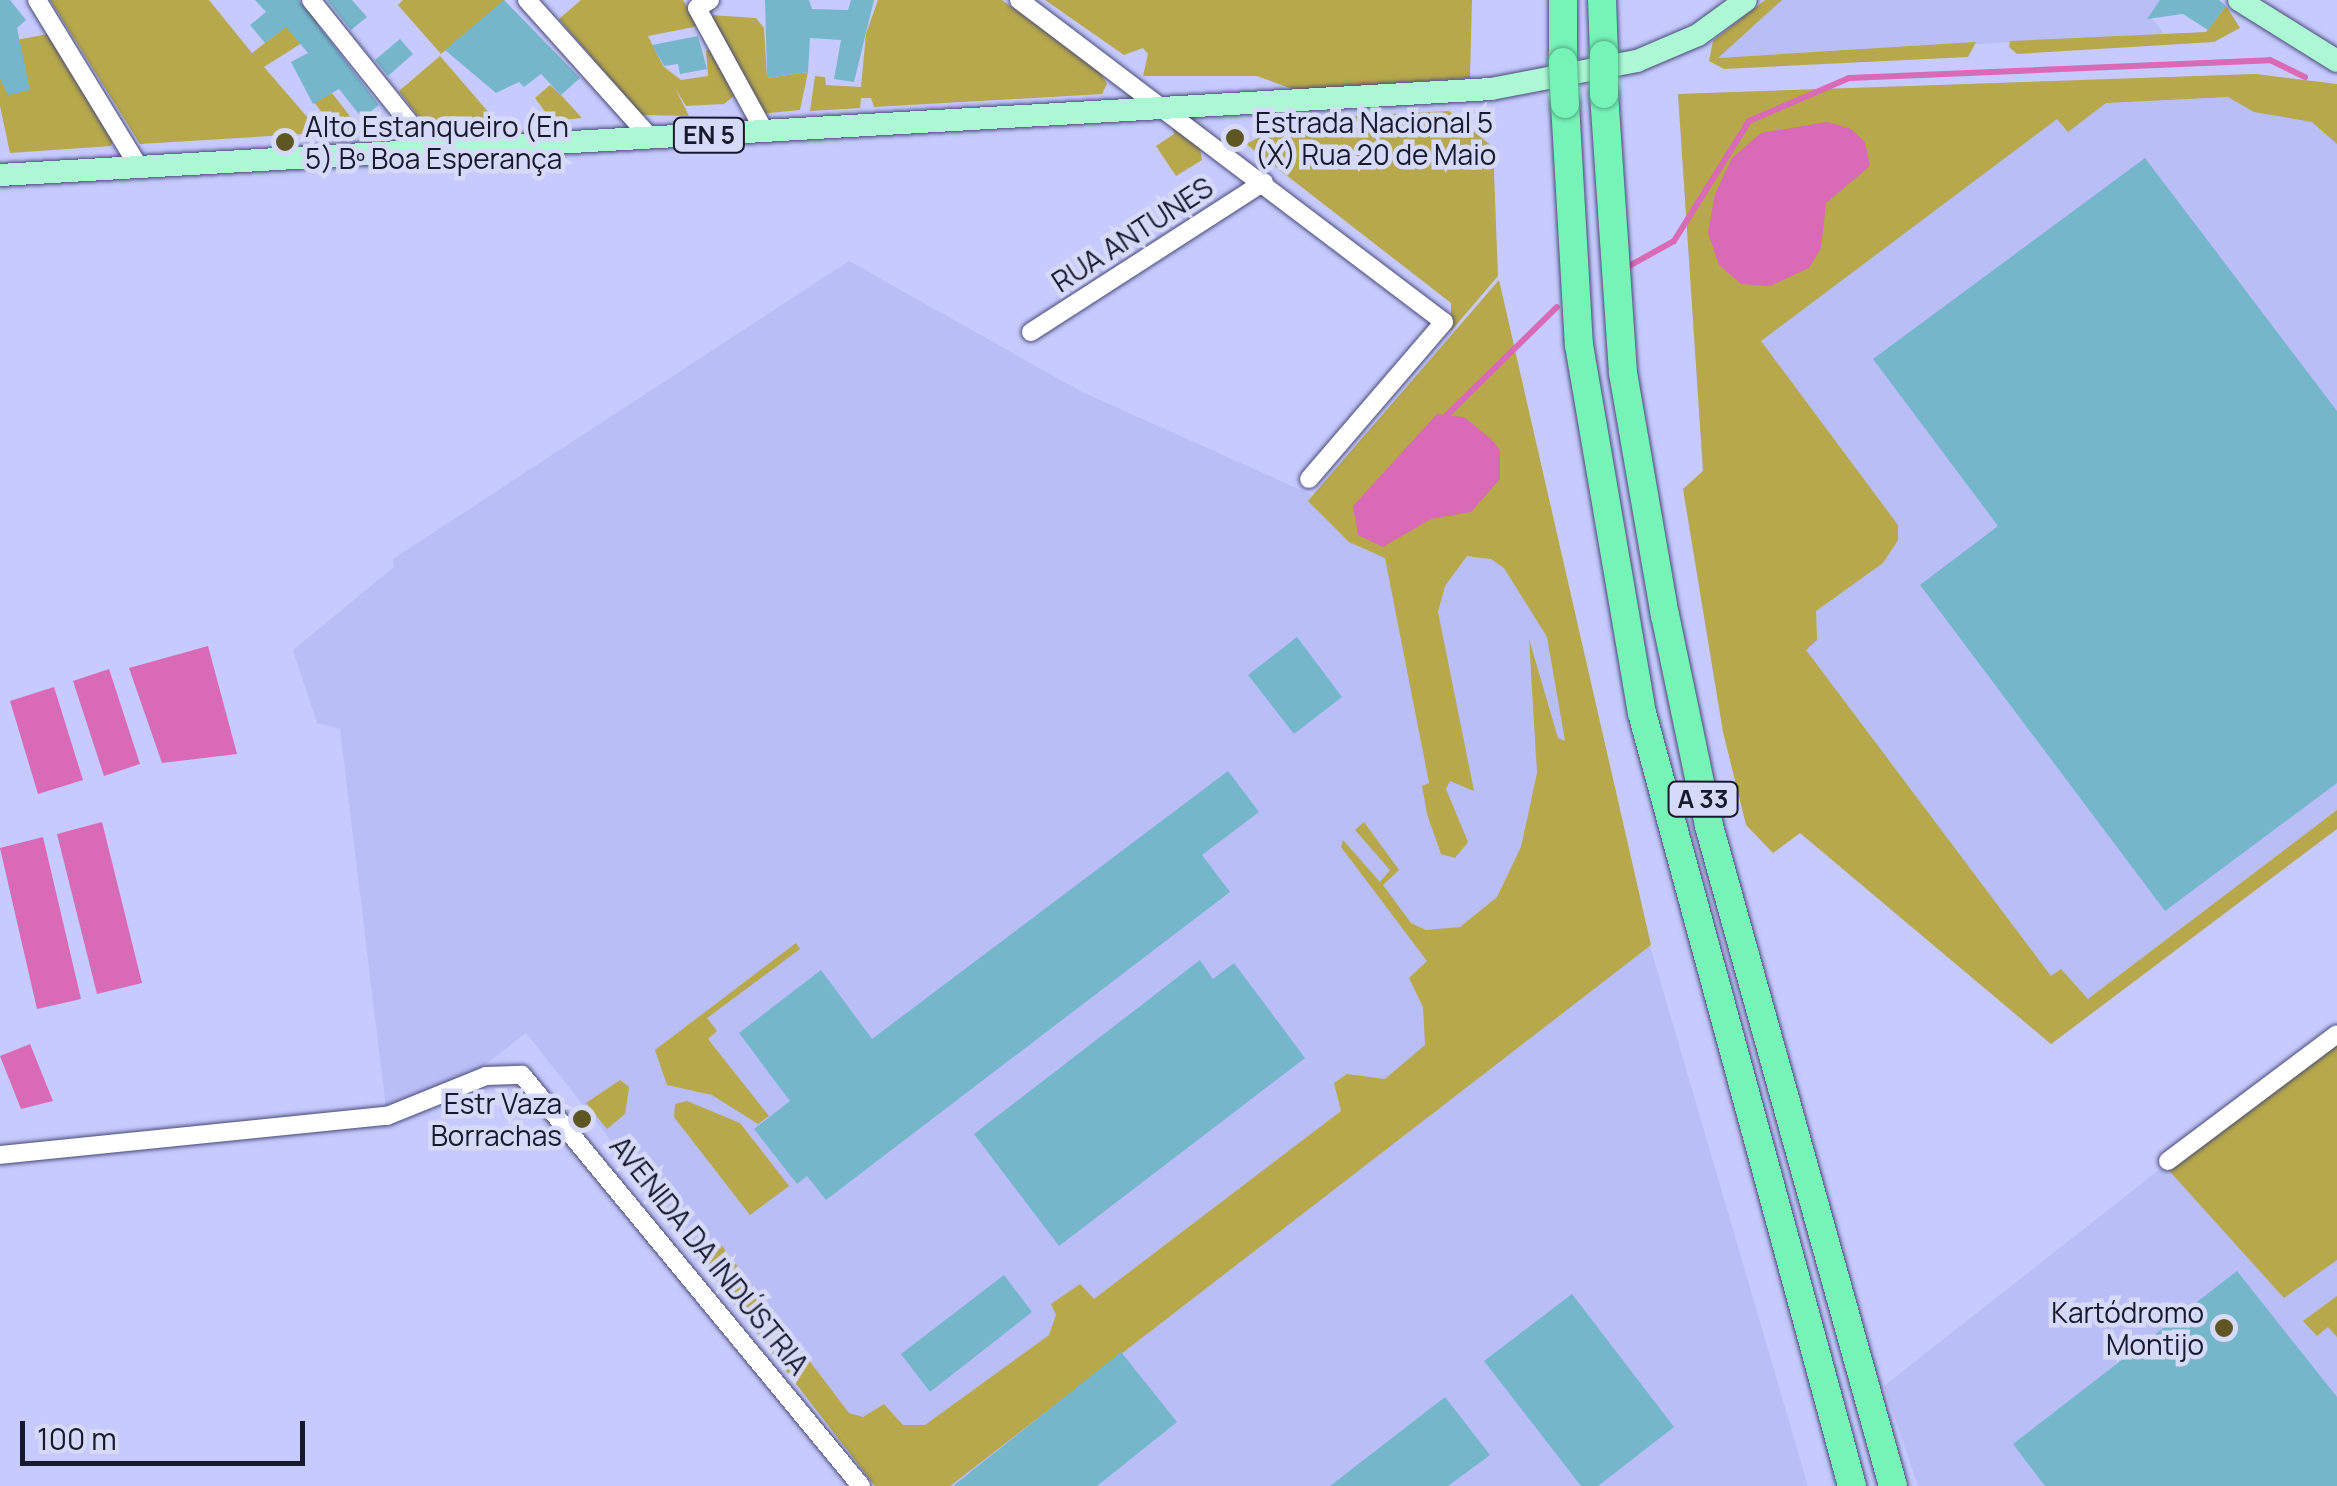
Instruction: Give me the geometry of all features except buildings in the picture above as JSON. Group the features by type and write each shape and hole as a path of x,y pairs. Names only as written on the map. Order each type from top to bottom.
{"highway":[{"name":"A 33","path":"1563,0 1579,345 1642,713 1852,1486"},
{"name":"A 33","path":"1602,0 1618,334 1664,616 1709,826 1893,1486"}],"main road":[{"path":"1169,109 1545,82 1665,51 1746,0"},
{"path":"2239,0 2337,60"},
{"path":"2251,0 2288,29"},
{"name":"EN 5","path":"0,175 1169,109"}],"street":[{"path":"37,0 138,168"},
{"path":"312,0 432,151"},
{"path":"526,0 651,138"},
{"path":"710,0 696,8 765,132"},
{"path":"1018,0 1169,109 1444,322 1309,479"},
{"name":"RUA ANTUNES","path":"1031,332 1264,182"},
{"path":"2168,1160 2337,1034"},
{"name":"AVENIDA DA INDÚSTRIA","path":"0,1154 387,1116 506,1072 536,1085 862,1486"}],"shaded area":[{"path":"50,0 209,0 252,53 309,9 320,21 304,33 308,39 264,67 321,133 140,144"},
{"path":"403,0 505,0 441,54 398,5"},
{"path":"581,0 683,0 699,26 648,36 663,66 681,80 708,76 706,51 711,49 734,96 724,104 686,106 675,88 689,116 641,115 559,19"},
{"path":"878,0 1002,0 1099,70 1107,84 1102,94 874,107 871,98 861,98 860,108 810,111 815,76 825,77 826,85 861,87 866,34"},
{"path":"1045,0 1472,0 1470,78 1295,90 1257,76 1143,76 1148,54 1143,48 1124,55"},
{"path":"1765,0 1782,0 1718,58 1976,42 1968,57 1724,69 1709,61 1713,41"},
{"path":"1781,0 2161,0 2150,15 2164,34 1717,58"},
{"path":"2226,6 2240,28 2214,42 2017,54 2009,47 2010,41 2206,32"},
{"path":"711,15 756,18 764,28 767,78 808,72 800,110 760,114"},
{"path":"48,34 114,138 111,146 10,153 0,106 0,43"},
{"path":"440,56 502,128 430,132 399,91"},
{"path":"2256,74 2337,105 2337,828 2051,1044 1800,833 1773,853 1723,732 1683,489 1703,471 1678,94"},
{"path":"2256,74 2337,84 2337,144 2312,122 2254,112 2228,97 2106,103 2068,132 2057,119 1761,341 1898,525 1898,540 1883,563 1816,611 1817,640 1806,650 2051,976 2061,969 2088,999 2337,810 2337,829 2051,1044 1800,833 1773,853 1746,825 1723,732 1683,489 1703,471 1678,94"},
{"path":"550,85 582,118 552,121 535,98"},
{"path":"332,93 363,133 338,134 314,102"},
{"path":"1449,111 1493,147 1498,276 1451,331 1451,303 1246,144 1295,119"},
{"path":"1827,122 1851,129 1865,142 1870,166 1826,203 1821,248 1809,268 1770,286 1741,284 1719,265 1708,233 1715,194 1732,158 1761,133"},
{"path":"1173,128 1200,148 1202,160 1176,176 1156,146 1174,134"},
{"path":"849,261 1080,391 1312,495 1452,335 1648,939 1808,1486 885,1486 526,1033 472,1075 386,1108 340,729 317,723 293,650 394,567 393,559"},
{"path":"1499,280 1651,945 950,1486 875,1486 695,1253 722,1246 849,1413 863,1417 884,1404 903,1425 925,1425 1049,1335 1056,1315 1051,1304 1080,1284 1094,1299 1341,1111 1334,1083 1347,1074 1385,1079 1425,1045 1423,1007 1409,978 1427,961 1341,847 1343,840 1380,882 1390,870 1355,830 1364,822 1399,870 1383,885 1411,923 1426,930 1460,927 1497,897 1521,847 1537,773 1529,639 1558,738 1565,741 1547,637 1504,568 1491,559 1467,556 1445,586 1438,612 1474,791 1450,781 1446,789 1468,842 1455,858 1441,854 1427,814 1422,786 1429,783 1385,558 1349,542 1308,501"},
{"path":"1437,414 1464,417 1491,439 1500,450 1500,479 1471,512 1431,519 1383,547 1358,535 1353,506"},
{"path":"208,646 237,754 162,763 129,668"},
{"path":"109,669 140,764 104,776 73,681"},
{"path":"54,687 83,780 38,794 10,701"},
{"path":"102,822 142,983 97,994 57,834"},
{"path":"43,837 81,999 37,1009 0,848"},
{"path":"796,943 800,949 707,1018 717,1031 708,1039 769,1116 758,1124 712,1095 667,1085 655,1050"},
{"path":"2337,1030 2337,1486 1918,1486 1884,1386"},
{"path":"2337,1038 2337,1260 2284,1298 2164,1165"},
{"path":"30,1044 53,1101 21,1109 0,1056"},
{"path":"620,1080 629,1087 625,1114 607,1129 586,1103"},
{"path":"687,1101 740,1123 789,1186 750,1215 674,1117 675,1104"},
{"path":"2337,1296 2337,1337 2328,1327 2317,1336 2303,1321"}],"waterway":[{"path":"1631,265 1674,241 1749,121 1849,78 2270,60 2305,77"},
{"path":"1447,415 1557,307"}],"place":[{"name":"Estrada Nacional 5 (X) Rua 20 de Maio","path":"1235,138"},
{"name":"Alto Estanqueiro (En 5) Bº Boa Esperança","path":"285,142"},
{"name":"Estr Vaza Borrachas","path":"582,1119"},
{"name":"Kartódromo Montijo","path":"2224,1328"}]}
